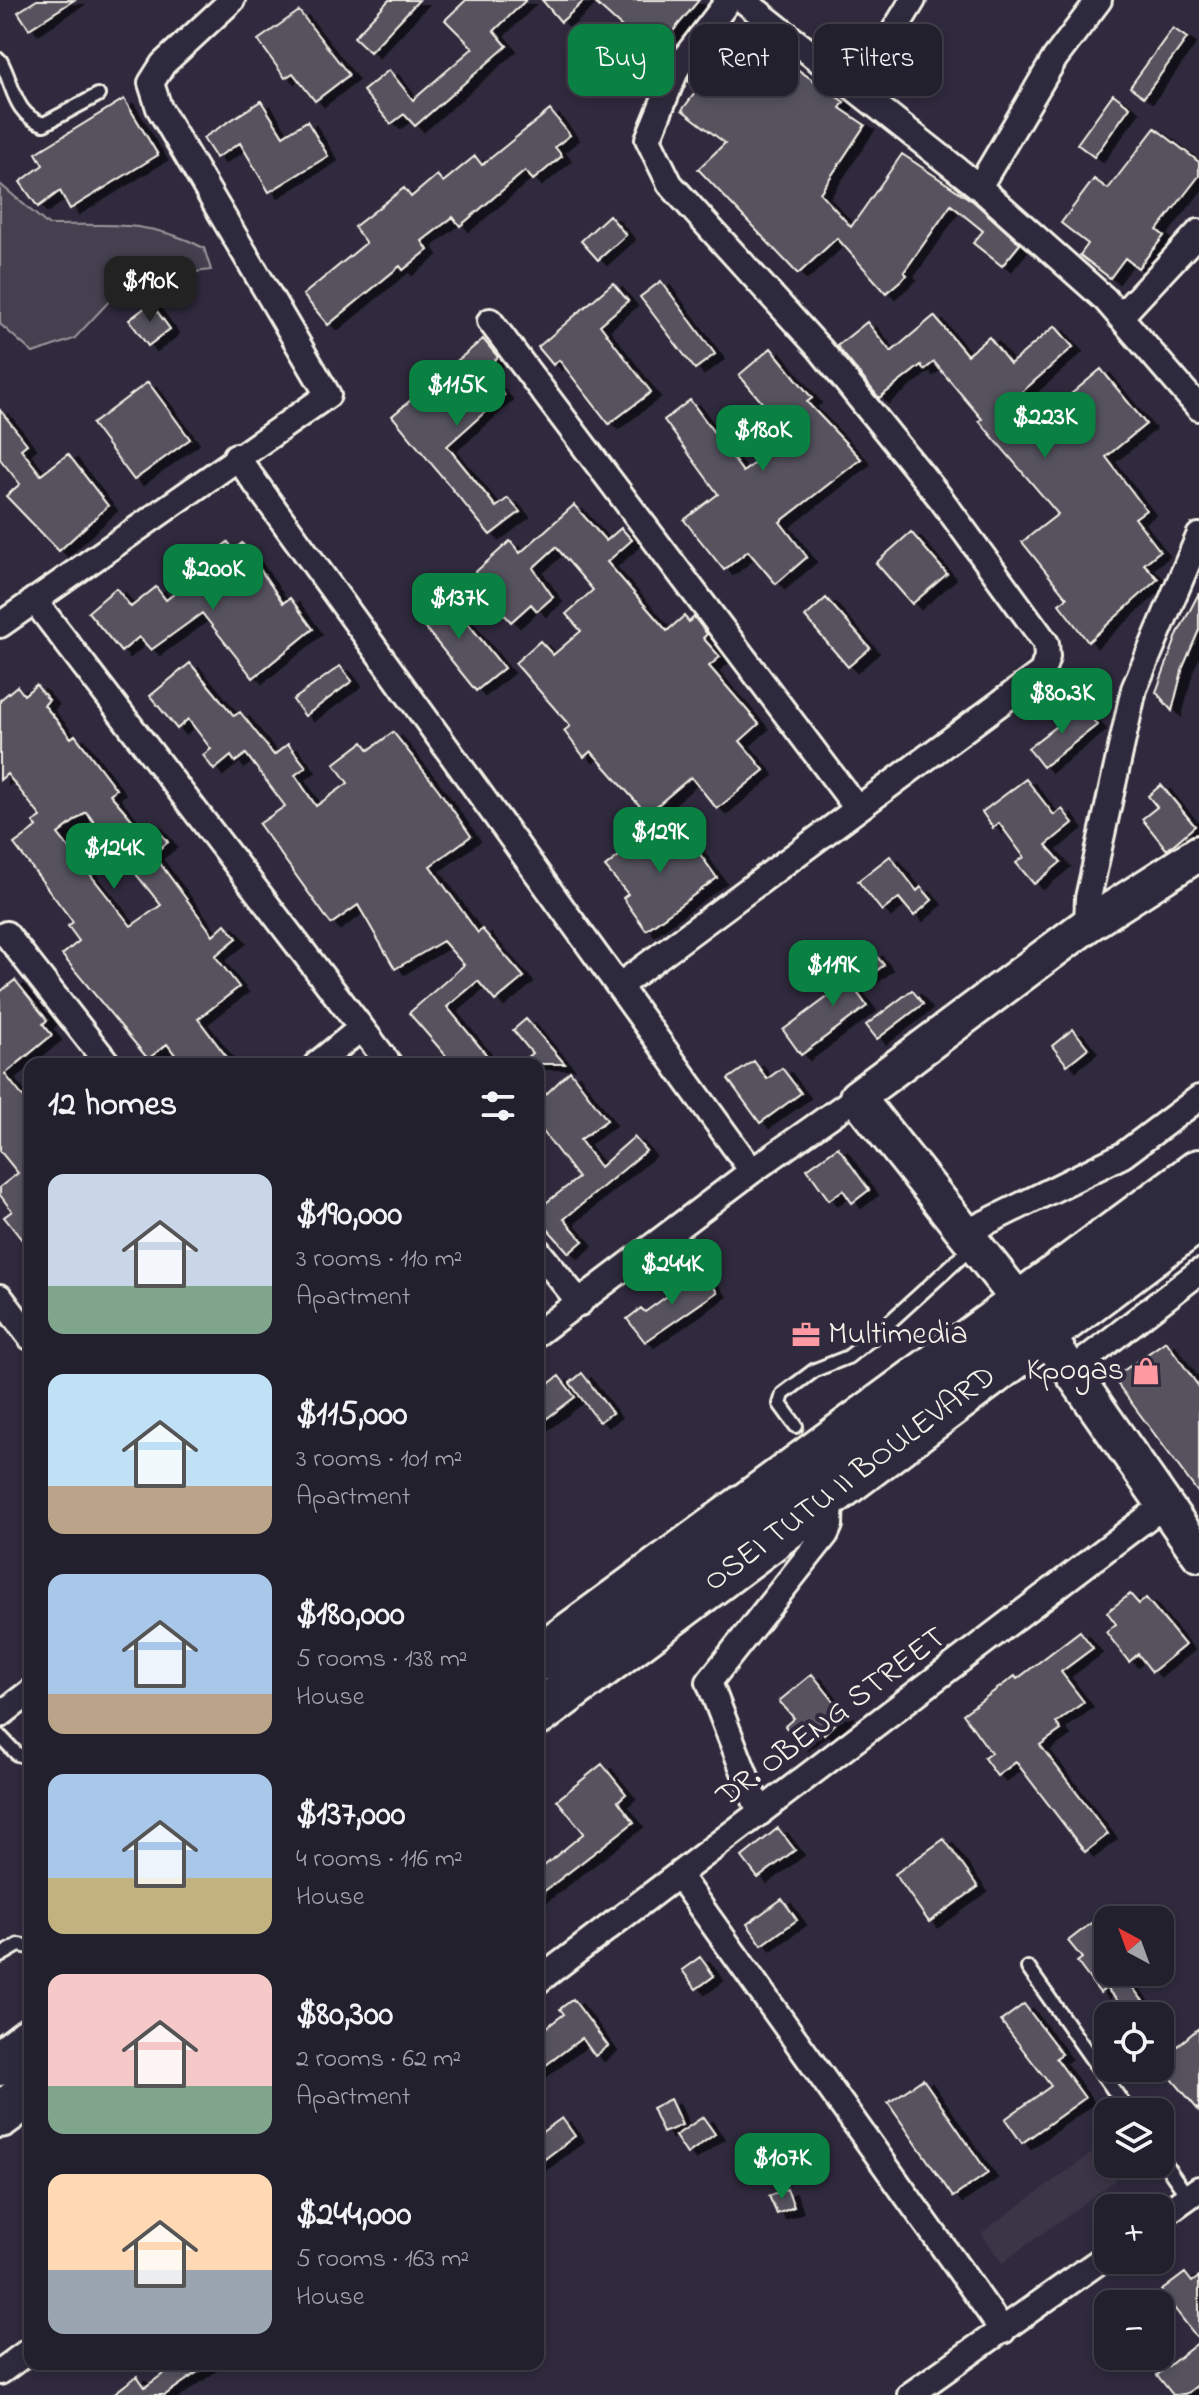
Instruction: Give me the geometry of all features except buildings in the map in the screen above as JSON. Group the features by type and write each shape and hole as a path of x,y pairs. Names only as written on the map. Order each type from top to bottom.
{"highway":[{"name":"OSEI TUTU II BOULEVARD","path":"544,1708 831,1491 1199,1172"},
{"name":"OSEI TUTU II BOULEVARD","path":"544,1655 1033,1318 1199,1218"},
{"path":"0,2063 24,2045"},
{"path":"0,2115 24,2097"}],"street":[{"path":"0,625 236,456 328,395 159,108 151,83 163,64 232,0"},
{"path":"619,986 856,807 1042,672 1047,657 1046,643 941,499 820,349 670,184 653,151 648,139 677,68 729,0"},
{"path":"743,0 814,56"},
{"path":"898,24 913,0"},
{"path":"979,187 1055,58 1099,0"},
{"path":"865,96 979,187 1120,317 1199,408"},
{"path":"1120,317 1199,232"},
{"path":"490,321 856,807"},
{"path":"236,456 752,1171"},
{"path":"1087,925 1088,898 1134,689 1199,536"},
{"path":"34,600 384,1058"},
{"path":"544,1329 752,1171 857,1097 1087,925 1199,853"},
{"path":"6,934 103,1058"},
{"path":"324,1058 360,1029"},
{"path":"857,1097 1033,1318 1199,1554"},
{"path":"969,1239 1123,1155 1199,1098"},
{"path":"544,1258 580,1303"},
{"path":"1071,1371 1199,1272"},
{"path":"11,1308 24,1328"},
{"path":"760,1813 709,1682 826,1534 830,1525 831,1491"},
{"name":"DR. OBENG STREET","path":"544,1976 1164,1505"},
{"path":"0,1715 24,1697"},
{"path":"678,1875 1003,2331"},
{"path":"1174,2207 1193,2193"},
{"path":"910,2395 1094,2265"},
{"path":"0,2372 24,2354"}],"lane":[{"path":"0,60 18,105 33,120 44,124 98,95"},
{"path":"796,1426 780,1404 783,1394 815,1370 848,1357 871,1339 969,1239"},
{"path":"0,1736 17,1754 24,1756"},
{"path":"0,1956 19,1945 24,1946"},
{"path":"1028,1968 1119,2098"},
{"path":"1174,2172 1193,2193"}],"shaded area":[{"path":"0,184 48,225 128,226 165,233 204,248 211,270 128,281 74,339 33,353 0,324"},
{"path":"1094,2152 1094,2178 1116,2180 1002,2263 981,2233"}],"place":[{"name":"Multimedia","path":"806,1335"},
{"name":"Kpogas","path":"1146,1371"}]}
